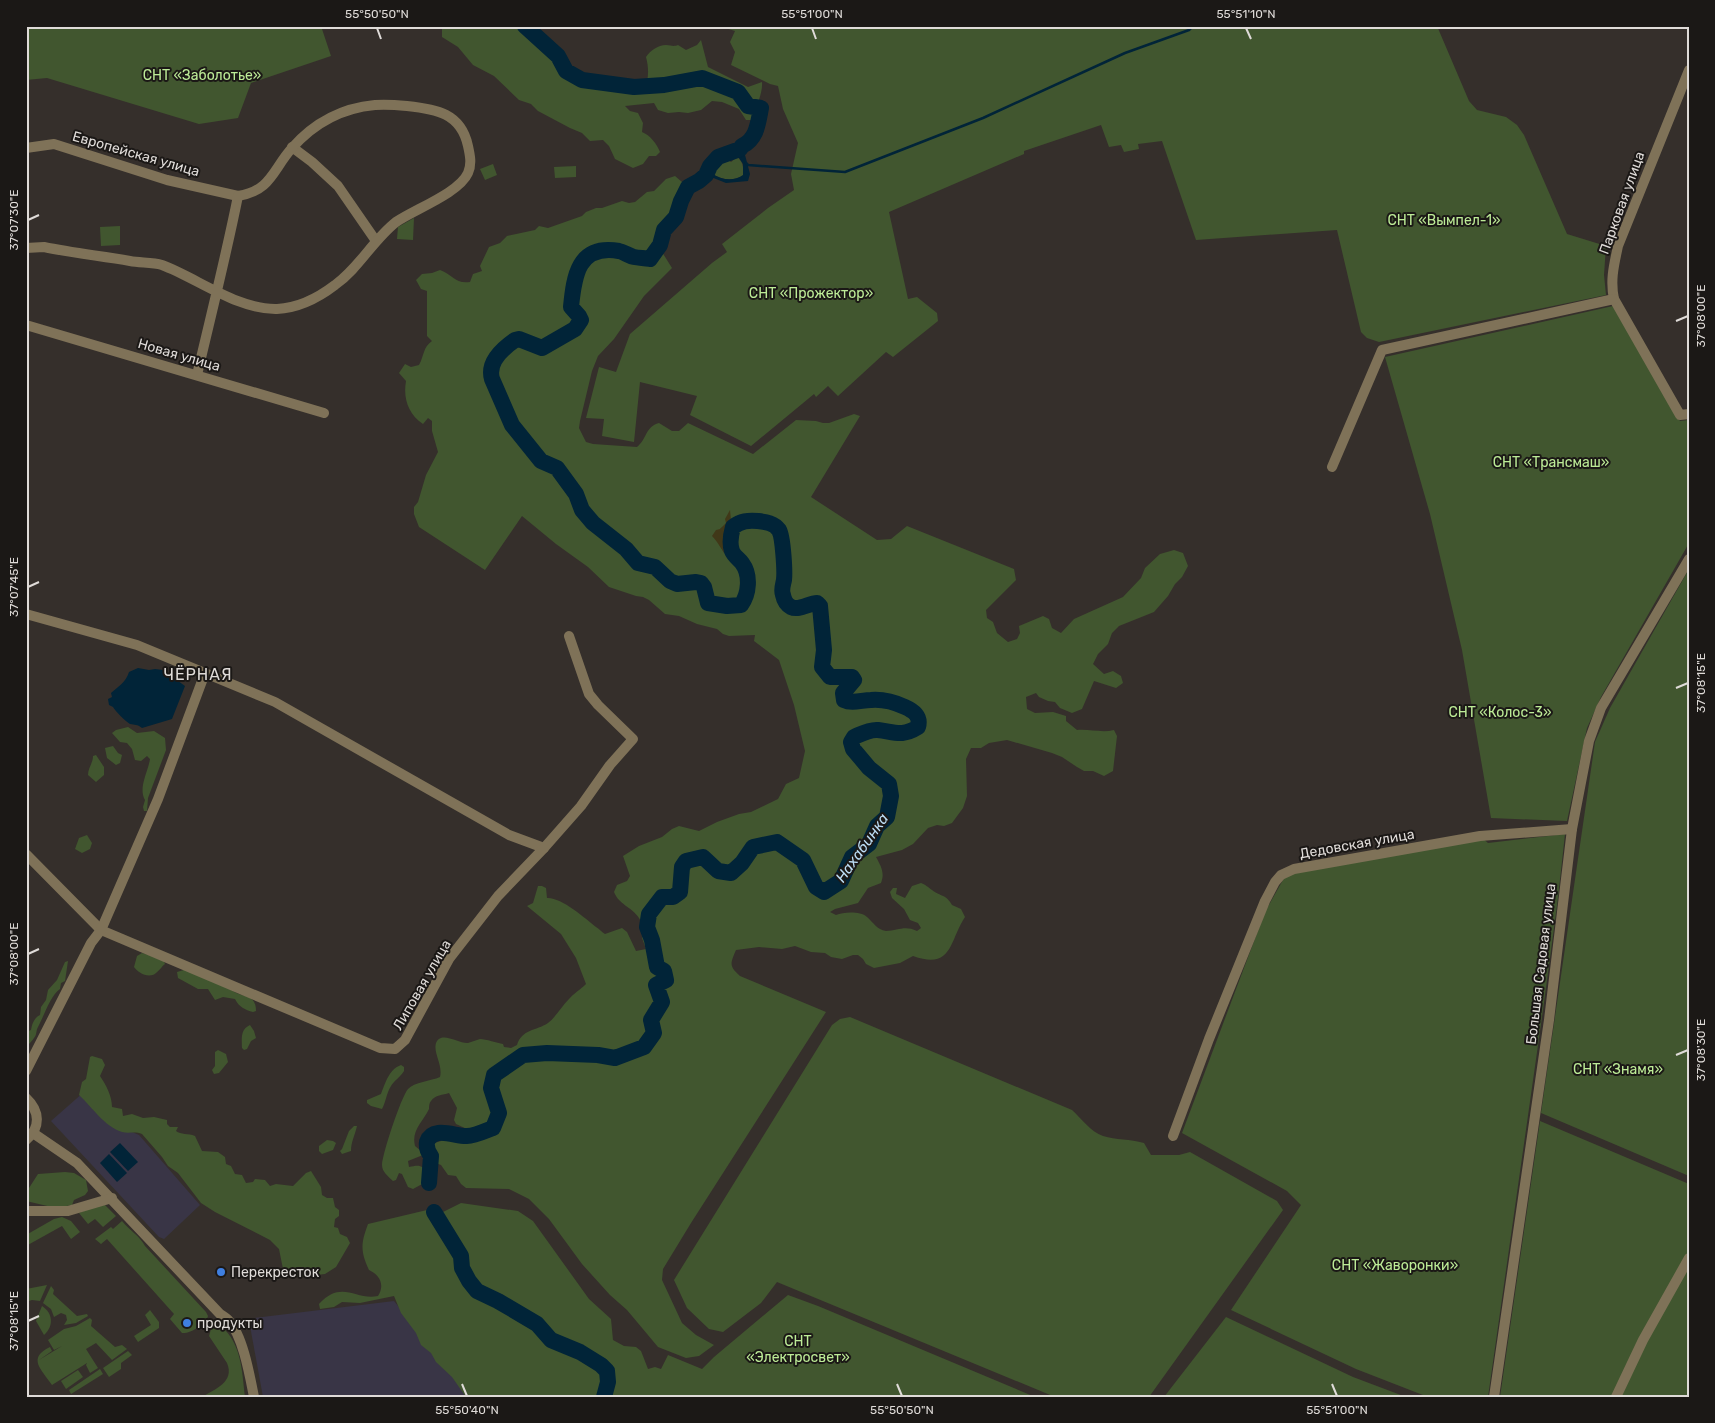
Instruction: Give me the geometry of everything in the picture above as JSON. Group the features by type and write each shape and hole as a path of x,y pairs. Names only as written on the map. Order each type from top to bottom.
{"street":[{"name":"Парковая улица","path":"1689,70 1618,246 1612,274 1614,300 1680,415 1689,414"},
{"path":"26,248 44,247 160,265 216,292 261,307 276,309 294,307 310,301 337,284 395,223 460,184 468,174 470,154 466,136 458,124 448,115 431,108 375,105 340,112 322,122 292,147 276,171 261,188 252,194 238,196 216,292 197,375"},
{"name":"Европейская улица","path":"26,148 54,144 168,180 238,196"},
{"path":"292,147 338,186 376,242"},
{"path":"1332,467 1382,350 1614,300"},
{"name":"Новая улица","path":"26,325 324,413"},
{"name":"Большая Садовая улица","path":"1494,1397 1549,1020 1572,829 1589,741 1601,708 1689,559"},
{"path":"26,614 137,645 274,702 509,835 544,848"},
{"name":"Липовая улица","path":"102,930 380,1048 390,1050 400,1046 406,1040 449,959 458,947 498,896 581,806 610,764 634,739 589,694 569,636"},
{"path":"26,1071 91,943 102,930 158,799 205,673"},
{"name":"Дедовская улица","path":"1173,1136 1252,930 1269,891 1281,875 1294,869 1480,836 1572,829"},
{"path":"26,854 102,930"},
{"path":"26,1098 36,1111 37,1119 30,1137 77,1163 220,1314 230,1321 247,1361 254,1397"},
{"path":"26,1211 68,1211 112,1198"},
{"path":"1616,1397 1643,1340 1689,1258"}],"shaded area":[{"path":"84,1092 116,1125 139,1135 200,1205 164,1239 159,1237 51,1121"},
{"path":"394,1301 472,1397 263,1397 250,1326 253,1318"}],"green space":[{"name":"СНТ «Заболотье»","path":"26,26 321,26 331,56 251,83 238,118 199,124 47,78 26,80"},
{"path":"442,26 520,26 545,47 558,49 565,53 561,68 576,76 612,86 619,91 623,84 630,80 636,82 638,91 644,90 648,74 646,57 654,49 663,45 678,45 686,50 697,45 701,40 708,67 748,87 762,82 755,116 751,120 746,120 739,109 722,102 712,101 701,110 688,113 668,113 658,110 654,103 625,106 630,111 638,113 643,123 642,132 653,140 660,152 656,156 649,156 643,164 633,168 615,159 609,146 603,140 590,141 582,133 538,111 531,104 519,100 494,76 473,65 458,47 442,37"},
{"path":"719,26 1437,26 1469,101 1477,110 1506,117 1517,125 1524,135 1567,234 1606,246 1604,275 1606,295 1379,342 1367,338 1361,332 1337,230 1196,240 1162,141 1138,144 1139,149 1124,152 1121,145 1109,147 1101,125 1024,151 1024,154 889,212 908,299 917,297 937,313 938,321 893,357 886,352 838,396 828,386 816,397 814,394 751,446 690,415 697,396 640,382 634,442 602,436 604,419 586,418 599,367 616,372 630,334 727,252 722,244 794,190 791,174 798,143 783,109 778,86 731,65 735,52 730,42 735,31"},
{"path":"724,157 731,162 737,157 742,164 744,175 736,179 728,179 711,173 713,165 716,165"},
{"path":"493,164 497,175 485,180 480,169"},
{"path":"576,166 576,177 555,178 554,167"},
{"path":"675,176 682,182 673,217 661,223 655,245 672,268 644,296 614,339 598,356 592,371 579,428 586,442 637,447 654,425 659,423 672,431 679,431 688,423 753,454 796,420 829,423 854,414 860,416 811,497 877,540 891,539 907,526 1014,569 1016,580 986,610 987,618 993,622 997,633 1008,642 1017,639 1020,633 1019,626 1043,616 1049,619 1052,628 1061,633 1074,619 1123,597 1141,578 1145,568 1160,554 1174,550 1183,553 1188,566 1168,596 1154,612 1119,626 1112,633 1108,644 1098,654 1093,664 1104,674 1113,671 1121,676 1123,683 1116,688 1094,681 1082,709 1072,713 1060,708 1055,702 1039,697 1036,693 1026,697 1027,709 1035,713 1053,712 1066,716 1066,721 1077,730 1114,730 1117,736 1113,771 1104,776 1093,771 1084,771 1062,757 1007,740 989,743 981,748 971,748 966,759 967,796 963,808 952,823 928,828 913,844 902,850 876,857 881,867 881,883 868,888 858,903 830,912 836,915 856,913 864,915 886,931 905,928 917,931 921,928 918,923 910,920 904,909 892,898 890,892 893,888 897,888 896,894 905,898 912,886 921,883 945,897 952,905 961,909 965,917 952,944 943,956 936,959 926,959 913,956 900,963 874,968 866,964 858,955 842,959 831,957 825,953 811,952 795,946 782,949 759,947 736,950 732,967 740,976 826,1012 663,1269 662,1280 682,1323 696,1335 714,1345 699,1356 686,1358 658,1347 627,1310 610,1295 582,1264 549,1219 529,1199 509,1189 466,1188 456,1176 448,1175 441,1165 427,1160 425,1155 431,1144 458,1136 462,1139 473,1134 456,1124 454,1120 457,1108 449,1093 437,1096 431,1101 429,1109 416,1131 415,1146 423,1155 408,1161 409,1167 418,1166 424,1168 427,1174 424,1183 413,1189 408,1187 402,1174 399,1173 396,1180 393,1181 384,1172 382,1167 392,1126 408,1089 418,1083 440,1077 441,1073 435,1047 438,1039 446,1038 468,1043 482,1039 511,1048 517,1045 526,1033 551,1021 571,997 586,984 576,958 561,934 527,906 533,903 538,886 546,888 547,898 566,904 605,934 622,928 627,932 636,951 646,949 642,938 645,933 640,920 636,914 619,900 614,892 617,885 627,881 630,876 623,856 639,846 662,837 679,826 699,831 717,822 751,812 778,799 786,784 799,778 805,751 794,705 779,660 754,641 755,635 729,636 717,629 697,624 679,616 665,614 643,597 609,587 588,567 522,516 485,570 419,527 414,514 414,507 418,502 426,475 438,452 432,431 432,421 428,418 423,424 410,410 405,393 406,381 399,373 405,364 411,367 419,365 425,349 432,341 427,336 427,291 421,289 416,280 422,274 440,270 461,282 470,282 473,274 482,271 480,266 489,247 500,243 507,236 535,230 539,226 548,228 582,216 596,208 602,208 622,201 635,202 647,192 654,191 666,179","holes":["731,520 734,523 732,530 734,546 724,553 719,544 720,529"]},
{"path":"414,218 413,240 397,239 398,227"},
{"path":"120,226 120,245 101,246 100,227"},
{"name":"СНТ «Трансмаш»","path":"1613,306 1680,421 1689,420 1689,543 1601,697 1587,728 1567,821 1491,818 1462,650 1430,514 1385,357"},
{"name":"СНТ «Знамя»","path":"1689,569 1689,1176 1541,1113 1595,742 1610,708"},
{"path":"128,727 137,733 154,731 165,738 166,750 148,798 147,811 144,811 143,807 145,800 143,790 150,759 147,756 141,761 135,760 132,749 127,743 120,742 112,733"},
{"path":"113,746 122,755 120,763 116,765 107,758 105,748"},
{"path":"96,755 104,767 104,775 96,782 88,775 93,756"},
{"name":"СНТ «Жаворонки»","path":"1565,834 1543,1010 1488,1397 1428,1397 1356,1369 1231,1310 1301,1205 1287,1191 1182,1133 1265,912 1288,871 1480,836 1488,843"},
{"path":"87,835 92,843 90,849 82,853 75,849 79,838"},
{"path":"142,953 163,959 165,964 153,975 141,973 134,967 137,956"},
{"path":"68,961 65,981 61,983 60,989 50,1001 37,1028 35,1037 26,1047 26,1032 31,1030 34,1021 40,1015 48,990 57,980 65,962"},
{"path":"187,969 230,987 233,991 250,998 255,1004 256,1011 253,1012 245,1009 235,999 223,997 215,1000 208,989 198,989 178,978 177,972"},
{"path":"850,1017 1072,1110 1090,1128 1103,1136 1144,1143 1151,1155 1179,1155 1190,1152 1277,1201 1283,1210 1149,1397 1055,1397 777,1282 761,1303 723,1332 709,1329 687,1308 674,1280 832,1025 840,1019"},
{"path":"250,1025 256,1038 244,1050 242,1048 242,1035"},
{"path":"218,1050 226,1054 228,1062 219,1073 214,1074 212,1070 215,1066 215,1052"},
{"path":"90,1057 102,1059 105,1065 100,1076 108,1091 112,1107 122,1109 123,1116 132,1114 143,1118 154,1117 167,1120 167,1124 170,1127 178,1127 176,1131 195,1136 202,1151 218,1152 225,1157 226,1164 231,1166 235,1174 242,1175 246,1183 253,1182 255,1179 265,1180 270,1186 276,1184 293,1186 306,1173 311,1171 321,1187 322,1195 327,1198 333,1198 335,1207 339,1210 339,1216 335,1219 334,1227 338,1228 340,1234 347,1237 350,1243 336,1267 325,1274 299,1277 283,1269 279,1249 270,1240 201,1203 178,1173 168,1166 142,1134 122,1132 104,1121 79,1095 82,1082 86,1079"},
{"path":"401,1065 404,1067 404,1071 391,1086 382,1109 367,1103 367,1100 381,1094 390,1073"},
{"path":"1540,1121 1689,1184 1689,1250 1633,1352 1612,1397 1500,1397"},
{"path":"354,1126 357,1126 351,1151 342,1154 340,1151 349,1131"},
{"path":"327,1140 336,1143 333,1150 322,1154 319,1151 319,1146"},
{"path":"74,1173 86,1180 88,1191 85,1195 74,1200 72,1205 56,1208 26,1201 29,1188 38,1174"},
{"name":"СНТ «Электросвет»","path":"461,1203 518,1211 533,1221 589,1299 611,1319 613,1340 624,1346 636,1347 641,1351 648,1369 655,1367 661,1369 668,1355 702,1369 788,1295 1035,1397 466,1397 452,1377 436,1362 431,1353 421,1345 416,1333 401,1313 394,1296 360,1303 342,1302 334,1307 320,1309 319,1304 327,1297 342,1292 370,1297 378,1296 381,1288 379,1278 369,1270 363,1252 363,1242 368,1224 427,1210 437,1215"},
{"path":"98,1205 105,1205 116,1216 103,1227 95,1219 88,1224 79,1213"},
{"path":"62,1217 71,1221 80,1232 71,1239 62,1226 26,1246 26,1235 54,1219"},
{"path":"122,1221 206,1312 207,1319 201,1325 189,1332 182,1333 170,1319 174,1314 107,1239 101,1244 95,1239 111,1227 113,1229"},
{"path":"1689,1264 1689,1397 1620,1397 1642,1348"},
{"path":"47,1285 40,1301 32,1300 26,1302 26,1289"},
{"path":"51,1286 54,1290 53,1294 77,1316 87,1314 88,1316 76,1323 64,1325 67,1320 66,1315 61,1313 54,1317 51,1309 43,1303"},
{"path":"42,1306 48,1312 51,1320 51,1324 44,1335 36,1321"},
{"path":"150,1310 159,1322 159,1328 138,1342 134,1336 151,1325 145,1315"},
{"path":"1226,1317 1353,1377 1406,1397 1164,1397"},
{"path":"90,1318 92,1320 91,1326 115,1347 122,1345 127,1349 112,1360 96,1343 86,1349 98,1368 90,1373 86,1365 87,1363 52,1385 40,1369 38,1364 39,1355 50,1347 52,1351 39,1360 62,1346 54,1350 48,1340 64,1329 76,1326"},
{"path":"221,1326 228,1333 237,1350 242,1368 245,1397 202,1397 218,1388 228,1375 227,1363 209,1336 211,1329"},
{"path":"128,1351 132,1355 121,1363 121,1369 109,1377 103,1368"},
{"path":"100,1369 103,1374 71,1394 69,1390"},
{"path":"78,1370 83,1377 66,1389 61,1381"}],"sand":[{"path":"730,510 731,520 734,523 738,523 733,527 733,530 738,555 730,558 712,536 716,530 726,523 725,519"}],"water":[{"path":"748,143 744,151 750,174 748,181 726,183 711,177 707,181 699,181 713,157 723,151 738,148 742,144","holes":["737,151 740,153 739,158 743,164 743,175 735,179 727,179 711,173 713,165 716,165 726,156"]},
{"path":"672,221 674,224 671,227 671,232 665,235 660,245 655,245 657,230 661,223"},
{"path":"138,668 163,670 185,686 172,719 142,728 128,723 109,705 108,699 112,697 111,693 124,681 129,672"},
{"path":"120,1143 138,1162 128,1171 110,1152"},
{"path":"109,1154 127,1173 117,1182 100,1163"}],"waterway":[{"name":"Нахабинка","path":"429,1183 431,1156 427,1150 427,1142 430,1137 439,1133 470,1136 493,1128 499,1113 491,1088 494,1075 523,1055 547,1053 598,1055 615,1058 644,1047 654,1033 651,1020 662,1002 656,985 666,980 664,971 657,967 652,940 647,927 649,914 662,897 673,897 680,892 682,867 686,861 703,857 718,871 731,873 742,863 753,847 777,842 803,860 816,887 824,892 841,881 852,857 869,844 877,826 887,817 891,796 889,784 869,768 853,749 851,742 854,737 869,731 878,730 903,733 918,727 919,723 918,717 914,712 893,702 880,700 854,702 844,700 843,693 854,680 852,677 830,677 822,667 824,650 820,606 817,603 794,608 788,605 784,599 782,591 784,576 783,547 779,530 775,526 767,522 751,521 742,522 733,527 731,548 747,573 746,595 741,605 727,606 708,603 704,587 701,583 677,584 670,581 655,567 638,563 626,549 593,523 582,510 576,494 557,468 541,461 512,425 492,379 492,367 497,356 515,340 519,339 542,348 575,329 581,320 571,307 574,284 581,265 587,257 595,252 605,250 619,251 634,257 650,259 660,245 664,230 676,217 688,187 706,175 710,166 718,157 740,149 751,139 756,130 761,108 748,106 738,92 702,78 664,85 634,87 582,80 566,71 558,56 525,26"},
{"path":"746,163 748,165 845,172 983,118 1125,53 1189,30 1193,26"},
{"name":"Нахабинка","path":"434,1212 461,1256 462,1268 477,1291 537,1324 551,1340 580,1352 601,1365 607,1371 608,1382 604,1397"}],"place":[{"name":"Перекресток","path":"221,1272"},
{"name":"продукты","path":"187,1323"}],"district":[{"name":"ЧЁРНАЯ","path":"198,674"}],"park label":[{"name":"СНТ «Вымпел-1»","path":"1444,220"},
{"name":"СНТ «Прожектор»","path":"811,293"},
{"name":"СНТ «Колос-3»","path":"1500,712"}]}
